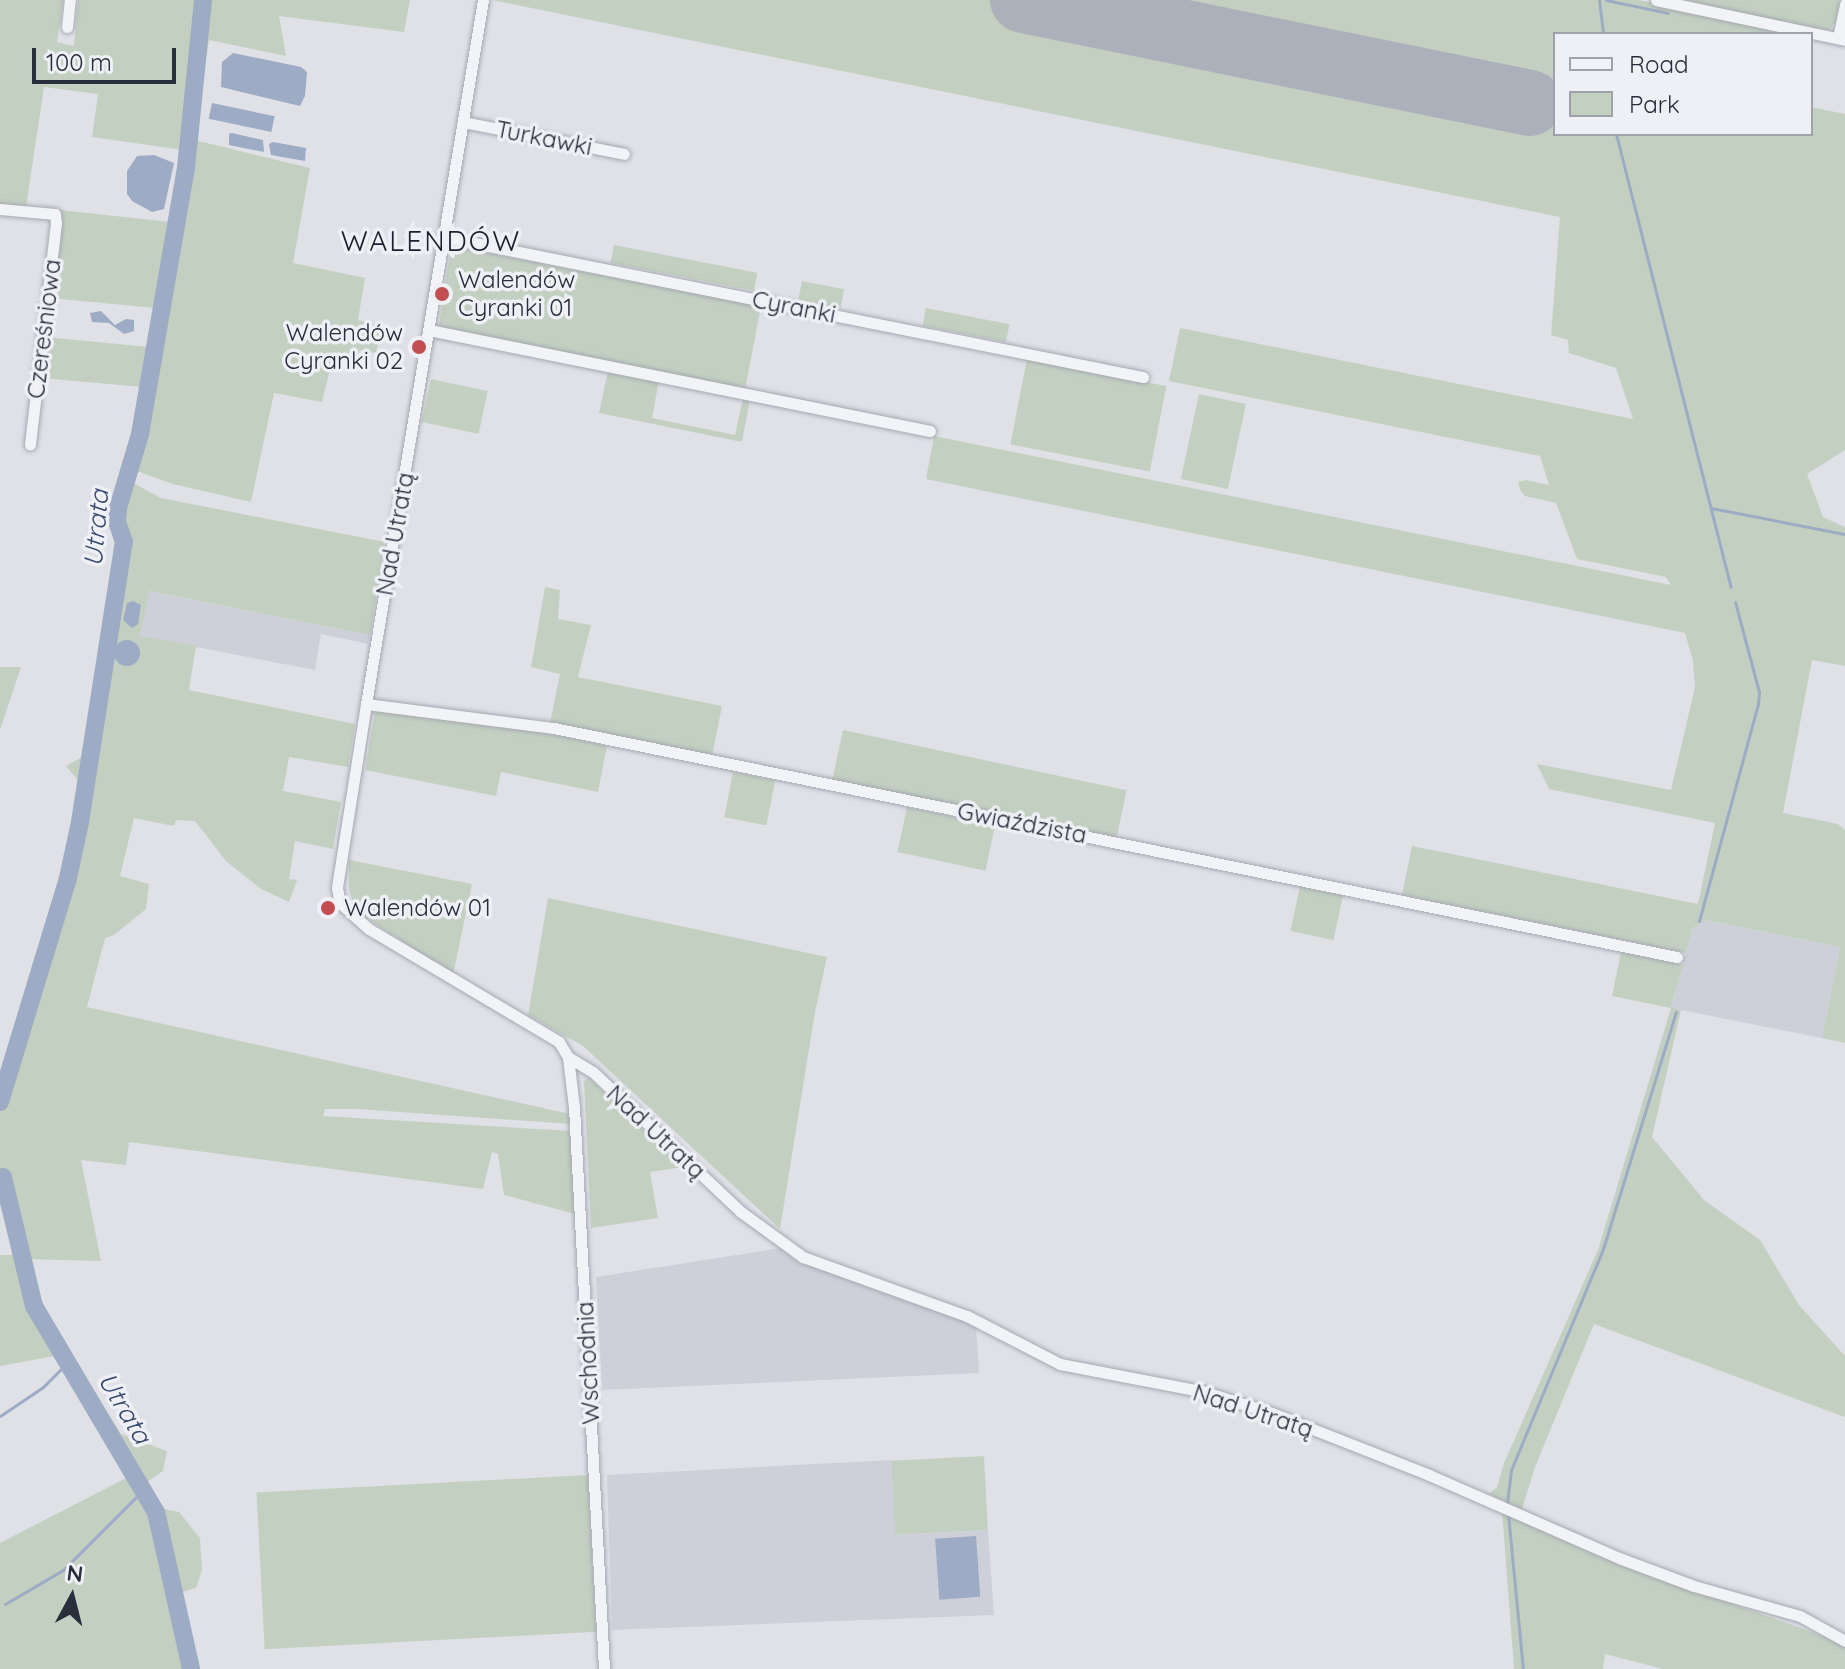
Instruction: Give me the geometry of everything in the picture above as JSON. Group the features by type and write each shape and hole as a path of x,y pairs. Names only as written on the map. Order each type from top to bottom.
{"street":[{"path":"67,27 70,0"},
{"name":"Nad Utratą","path":"483,0 366,704 337,888 340,903 369,929 559,1042 568,1057 593,1072 741,1212 803,1257 967,1316 1060,1364 1205,1392 1272,1413 1429,1475 1619,1558 1694,1586 1800,1616 1845,1641"},
{"path":"1656,0 1809,32"},
{"path":"1813,33 1842,39 1845,4"},
{"name":"Turkawki","path":"463,122 624,154"},
{"name":"Czereśniowa","path":"0,209 55,214 30,444"},
{"name":"Cyranki","path":"444,237 1143,377"},
{"path":"429,330 930,431"},
{"name":"Gwiaździsta","path":"366,704 426,710 493,723 554,728 1677,957"},
{"name":"Wschodnia","path":"568,1057 574,1107 604,1669"}],"shaded area":[{"path":"148,591 370,635 368,644 321,634 315,670 140,636"},
{"path":"1706,920 1840,947 1822,1038 1671,1008 1693,928"},
{"path":"781,1248 798,1263 877,1286 976,1325 979,1373 602,1390 596,1277"},
{"path":"891,1460 896,1535 988,1530 994,1615 612,1630 607,1475"}],"green space":[{"path":"0,0 63,0 57,42 74,46 78,0 410,0 404,32 279,16 286,56 209,40 194,140 310,168 293,263 365,278 358,320 382,326 376,353 360,350 355,365 332,361 322,402 274,393 251,502 173,484 136,471 131,482 161,498 385,542 370,635 149,591 140,636 196,646 189,690 355,724 348,767 289,757 283,791 341,802 333,849 295,841 289,879 297,880 289,902 261,889 226,861 195,821 176,820 174,826 134,818 120,876 149,884 146,909 114,935 105,938 87,1007 570,1114 571,1124 357,1109 325,1109 323,1116 571,1131 575,1214 504,1195 498,1154 492,1152 483,1189 129,1142 126,1165 81,1160 101,1261 25,1259 39,1303 121,1434 167,1451 163,1471 147,1482 160,1508 179,1512 200,1538 202,1570 196,1588 179,1593 194,1669 0,1669 0,1543 130,1476 101,1424 55,1356 0,1366 0,1255 13,1255 0,1184 0,1089 63,878 77,801 77,779 66,766 82,757 118,550 112,514 127,468 143,387 41,378 45,337 149,347 156,308 50,298 60,210 170,222 183,150 92,137 98,94 44,87 26,207 0,204"},
{"path":"492,0 1639,0 1792,32 1553,32 1553,136 1813,136 1813,107 1845,114 1845,450 1807,474 1823,517 1845,527 1845,666 1812,660 1783,813 1838,824 1845,830 1845,1043 1822,1038 1840,947 1706,920 1693,928 1686,953 1402,895 1412,846 1698,904 1715,823 1549,789 1537,764 1671,790 1695,687 1693,661 1685,633 926,479 934,436 1671,585 1666,577 1577,559 1556,503 1525,496 1520,490 1518,482 1526,480 1549,485 1540,456 1169,381 1180,328 1633,419 1616,368 1569,353 1568,340 1551,335 1560,217"},
{"path":"1674,0 1840,0 1836,21 1829,30 1821,31"},
{"path":"614,245 757,273 754,291 611,263"},
{"path":"461,248 761,306 745,390 443,329 439,325 451,250"},
{"path":"802,281 844,289 840,309 798,301"},
{"path":"926,308 1009,324 1006,342 923,326"},
{"path":"1027,359 1166,386 1150,471 1010,444"},
{"path":"608,371 659,380 652,418 735,435 743,398 750,399 742,442 599,413"},
{"path":"431,379 488,391 479,434 422,422"},
{"path":"1199,394 1246,404 1228,489 1181,479"},
{"path":"545,587 560,590 558,619 591,625 578,677 722,706 712,756 550,723 560,674 531,667"},
{"path":"0,667 21,667 0,730"},
{"path":"399,710 564,736 607,746 598,792 501,772 496,796 365,770 375,711"},
{"path":"843,730 1127,790 1116,840 832,780"},
{"path":"733,772 775,780 766,825 724,817"},
{"path":"907,807 995,826 985,871 897,852"},
{"path":"349,860 472,884 453,975 355,910 349,889"},
{"path":"1300,886 1343,895 1333,940 1290,931"},
{"path":"548,898 827,957 815,1012 780,1229 583,1046 528,1015"},
{"path":"1621,952 1683,965 1671,1007 1681,1010 1652,1137 1704,1200 1760,1240 1799,1305 1845,1356 1845,1417 1594,1324 1535,1467 1522,1509 1489,1494 1497,1487 1504,1463 1598,1250 1671,1008 1612,996"},
{"path":"589,1078 683,1167 650,1172 658,1218 591,1228 584,1081"},
{"path":"984,1456 988,1530 895,1535 891,1461"},
{"path":"588,1475 596,1632 265,1649 256,1492"},
{"path":"1502,1511 1595,1555 1837,1641 1845,1645 1845,1669 1663,1669 1605,1654 1603,1669 1514,1669"}],"water":[{"path":"233,53 301,67 307,72 305,96 300,106 221,87 222,62"},
{"path":"212,103 275,116 271,132 209,119"},
{"path":"229,134 263,140 264,152 229,145"},
{"path":"273,142 306,148 305,161 271,155 269,144"},
{"path":"154,155 174,163 164,209 152,212 132,201 127,194 127,171 137,156"},
{"path":"101,311 115,325 126,319 134,320 134,331 124,334 109,323 92,322 90,313"},
{"path":"133,601 141,605 138,624 132,628 123,620 127,603"},
{"path":"127,640 136,644 140,653 136,662 127,666 118,662 114,653 118,644"},
{"path":"976,1536 980,1597 939,1600 935,1539"}],"waterway":[{"name":"Utrata","path":"0,1102 68,878 80,822 124,542 117,522 118,508 140,434 186,168 203,0"},
{"path":"1599,0 1603,32"},
{"path":"1606,0 1668,13"},
{"path":"1617,136 1731,587"},
{"path":"1711,508 1845,534"},
{"path":"1699,921 1758,704 1759,692 1735,602"},
{"path":"1507,1503 1511,1470 1603,1249 1676,1012"},
{"name":"Utrata","path":"3,1177 34,1306 156,1512 191,1669"},
{"name":"Utrata","path":"0,1193 6,1192"},
{"path":"0,1416 43,1387 69,1361"},
{"path":"5,1604 63,1570 143,1490"},
{"path":"1508,1514 1523,1669"}],"runway":[{"path":"1023,0 1530,103"}],"place":[{"name":"Walendów Cyranki 01","path":"442,294"},
{"name":"Walendów Cyranki 02","path":"419,347"},
{"name":"Walendów 01","path":"328,908"}],"district":[{"name":"WALENDÓW","path":"431,241"}]}
